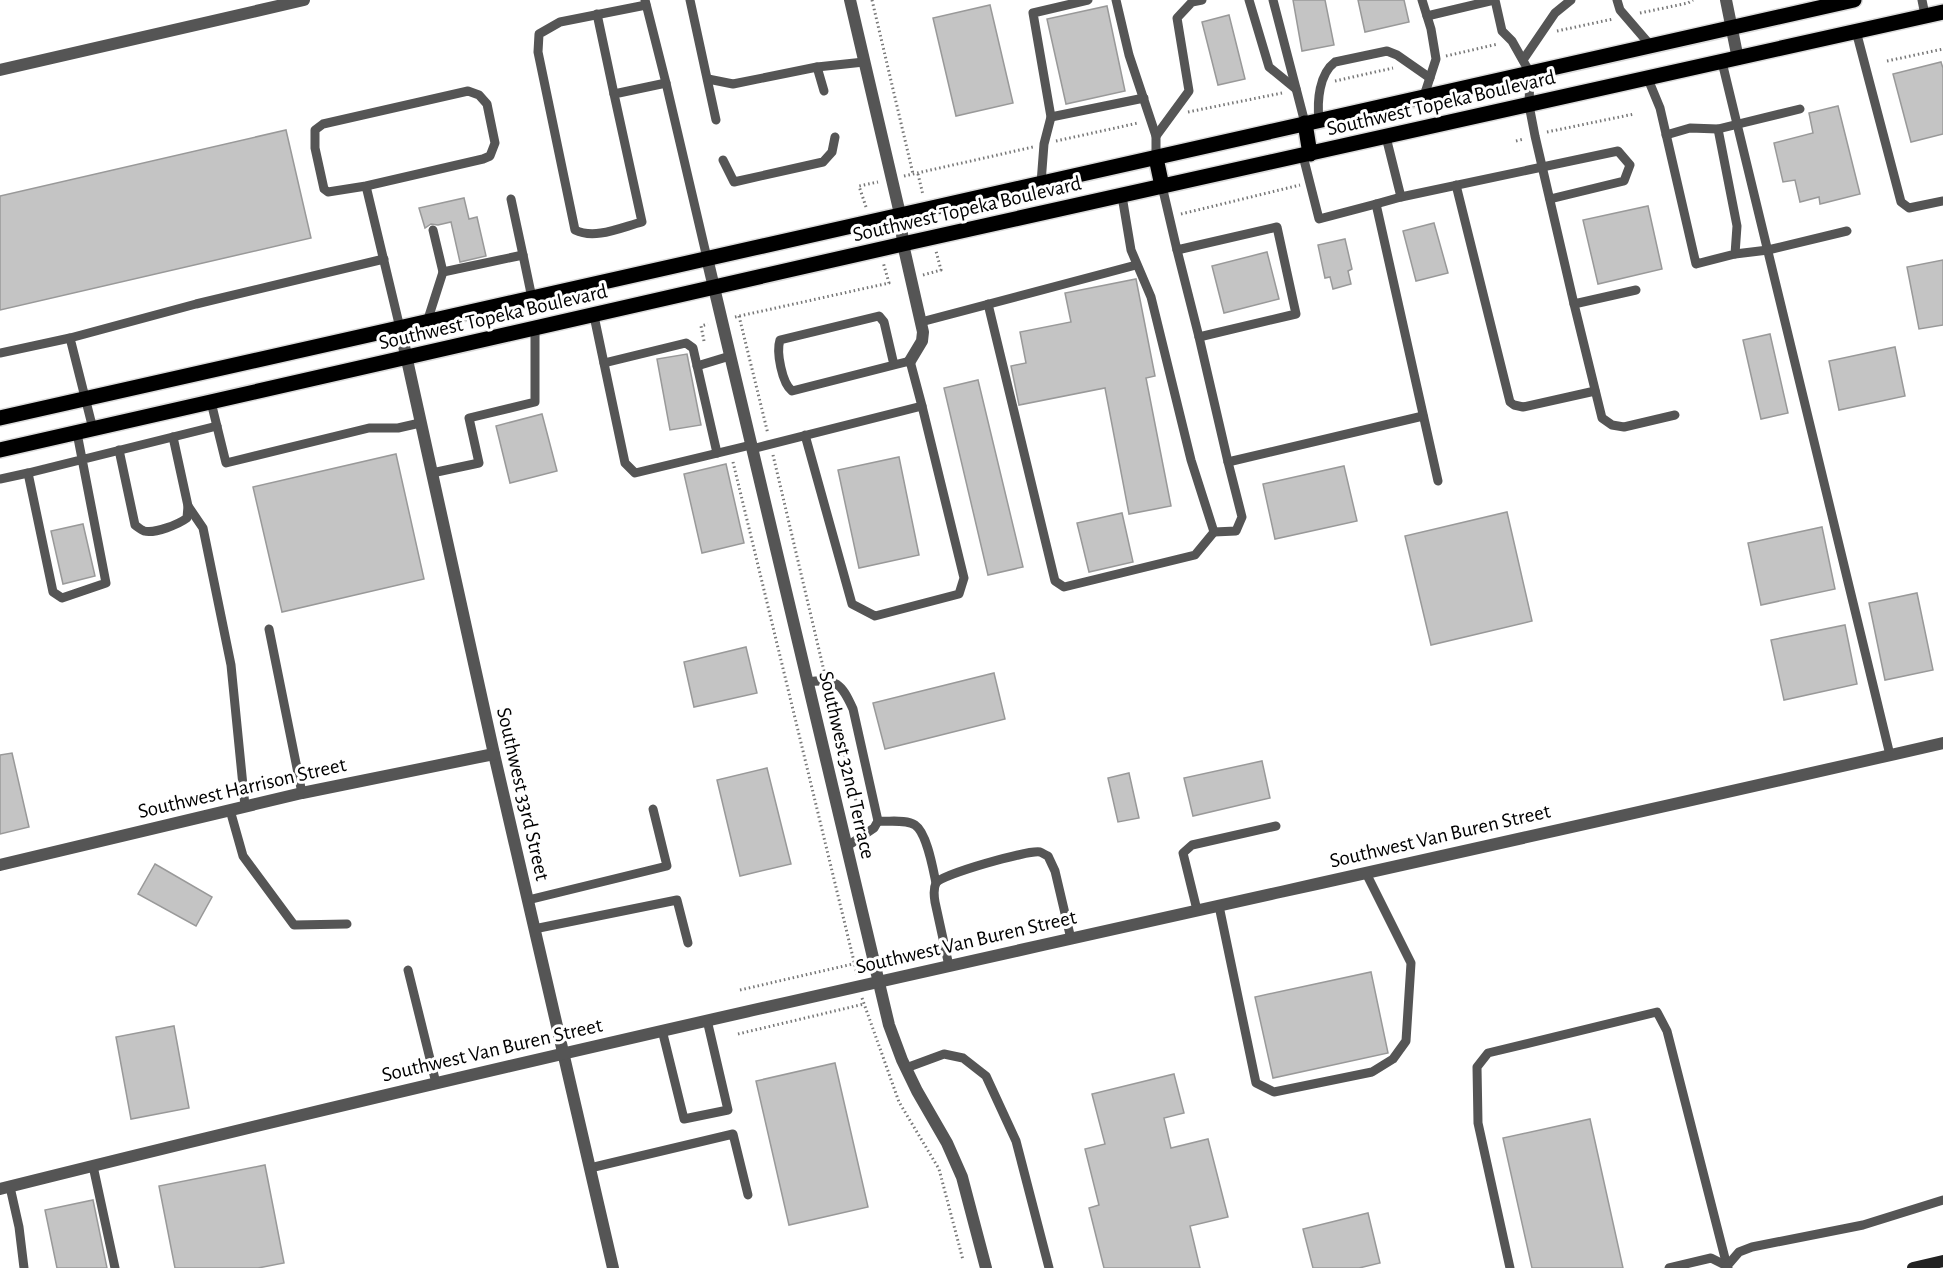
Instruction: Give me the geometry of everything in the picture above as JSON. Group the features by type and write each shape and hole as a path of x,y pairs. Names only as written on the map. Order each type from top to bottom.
{"main road":[{"name":"Southwest Topeka Boulevard","path":"0,418 870,220 1156,158 1424,96 1527,66 1651,46 1815,4 1854,0"},
{"name":"Southwest Topeka Boulevard","path":"0,450 714,289 903,244 1648,79 1856,31 1923,8 1943,12"},
{"path":"1307,155 1312,121"},
{"path":"1156,158 1162,186"},
{"path":"1913,1268 1943,1261"}],"street":[{"path":"0,70 304,0"},
{"path":"849,0 900,214 903,244 923,332 922,341 909,361"},
{"path":"1726,0 1732,27 1730,60"},
{"name":"Southwest 32nd Terrace","path":"707,258 889,1025 906,1068 947,1143 962,1177 986,1268"},
{"name":"Southwest 33rd Street","path":"400,328 494,754 612,1268"},
{"name":"Southwest Van Buren Street","path":"5,1188 662,1030 1943,743"},
{"name":"Southwest Harrison Street","path":"0,865 302,793 494,754"}],"lane":[{"path":"690,0 716,120"},
{"path":"1041,183 1044,144 1051,117 1033,14 1088,0"},
{"path":"1116,0 1129,55 1152,120 1156,136 1156,158"},
{"path":"1156,136 1189,91 1177,18 1192,2 1202,0"},
{"path":"1249,0 1269,67 1297,90"},
{"path":"1273,0 1297,90 1312,121"},
{"path":"1422,0 1436,59 1424,96"},
{"path":"1427,16 1494,0 1502,31 1512,41 1527,66"},
{"path":"1571,0 1556,13 1539,35 1527,66 1529,105 1595,391 1602,418 1612,425 1624,427 1675,415"},
{"path":"1617,0 1620,10 1651,46"},
{"path":"597,14 642,222 596,234 583,234 575,230 538,52 540,34 560,22 645,2 707,258"},
{"path":"1856,31 1901,202 1909,208 1943,201"},
{"path":"1312,121 1328,67 1335,62 1387,51 1397,55 1430,78"},
{"path":"1730,60 1737,123 1890,755"},
{"path":"708,79 733,84 817,68 864,62"},
{"path":"817,68 824,91"},
{"path":"1648,79 1660,108 1696,264 1847,231"},
{"path":"614,94 666,83"},
{"path":"468,91 479,95 487,104 495,143 490,156 366,186 328,192 324,189 315,148 315,130 322,124 468,91"},
{"path":"1051,117 1144,98"},
{"path":"1666,135 1690,128 1718,129 1800,109"},
{"path":"1718,129 1737,226 1735,254"},
{"path":"723,160 734,182 823,162 832,152 835,137"},
{"path":"1386,137 1401,197"},
{"path":"1307,155 1319,219 1401,197 1618,151 1630,165 1624,181 1550,199"},
{"path":"1456,185 1510,402 1523,407 1595,391"},
{"path":"366,186 400,328"},
{"path":"987,304 1055,581 1064,587 1196,555 1214,532 1236,531 1242,517 1162,186"},
{"path":"1122,196 1131,250 1150,297 1191,460 1214,532"},
{"path":"511,199 532,298"},
{"path":"1376,204 1438,481"},
{"path":"1177,250 1277,227 1296,314 1199,337"},
{"path":"427,322 443,272 434,230"},
{"path":"443,272 523,255"},
{"path":"0,352 70,338 196,304 384,259"},
{"path":"921,322 1136,265"},
{"path":"1574,304 1636,290"},
{"path":"594,316 625,463 635,473 730,450 771,444 922,406"},
{"path":"806,435 852,604 876,616 959,594 964,578 909,361 894,365 792,391 786,386 777,348 780,340 879,316 884,322 894,365"},
{"path":"432,473 479,463 469,418 535,402 535,329"},
{"path":"70,338 93,429"},
{"path":"604,363 686,343 693,348 717,453"},
{"path":"697,366 730,356"},
{"path":"211,402 226,464 369,428 398,428 420,423"},
{"path":"1228,462 1423,416"},
{"path":"0,479 217,426"},
{"path":"28,473 53,592 62,598 106,583 77,433"},
{"path":"119,450 135,525 143,531 179,524 187,518 188,506 173,437"},
{"path":"188,506 203,528 231,665 245,806"},
{"path":"270,629 302,793"},
{"path":"807,682 826,680 838,684 853,709 878,821 874,828 846,847"},
{"path":"528,900 667,866 653,809"},
{"path":"230,810 243,856 294,925 347,924"},
{"path":"878,821 906,822 916,826 923,834 936,883 935,902 949,966"},
{"path":"1197,910 1183,853 1192,845 1276,826"},
{"path":"936,883 942,877 952,873 1002,859 1038,852 1048,856 1055,871 1071,939"},
{"path":"1219,906 1256,1083 1274,1092 1372,1072 1393,1059 1406,1041 1412,963 1366,873"},
{"path":"534,929 677,900 687,943"},
{"path":"408,970 436,1083"},
{"path":"1510,1268 1478,1123 1477,1067 1488,1053 1657,1012 1667,1031 1728,1267"},
{"path":"662,1030 684,1119 728,1110 707,1020"},
{"path":"906,1068 944,1054 963,1058 986,1076 1016,1141 1049,1268"},
{"path":"590,1168 733,1134 748,1196"},
{"path":"93,1166 115,1268"},
{"path":"5,1188 19,1227 24,1268"},
{"path":"1728,1267 1739,1252 1752,1247 1863,1225 1943,1200"},
{"path":"1669,1268 1711,1258 1728,1267"}],"path":[{"path":"872,0 913,174"},
{"path":"1539,35 1688,3 1693,0"},
{"path":"1436,59 1512,41"},
{"path":"1887,61 1943,49"},
{"path":"1322,84 1411,64"},
{"path":"1171,116 1297,90"},
{"path":"1516,141 1634,114"},
{"path":"870,220 859,186 1152,120"},
{"path":"1177,215 1304,184"},
{"path":"709,363 700,326 889,283 879,250"},
{"path":"739,316 864,836"},
{"path":"730,450 864,1004 899,1102 939,1169 963,1260"},
{"path":"740,990 873,958"},
{"path":"738,1034 883,1001"}],"building":[{"path":"1293,0 1325,0 1334,45 1302,51"},
{"path":"1358,0 1404,0 1409,22 1365,32"},
{"path":"990,5 1013,103 956,116 933,18"},
{"path":"1107,6 1125,91 1066,104 1047,19"},
{"path":"1229,15 1245,79 1218,85 1202,22"},
{"path":"1941,62 1943,68 1943,134 1911,142 1893,74"},
{"path":"1838,106 1860,194 1820,204 1819,197 1800,202 1795,180 1783,182 1774,143 1813,133 1809,113"},
{"path":"286,130 311,238 0,310 0,196"},
{"path":"464,198 469,219 477,217 486,256 460,262 451,222 431,224 425,228 419,208"},
{"path":"1648,206 1662,269 1598,284 1583,220"},
{"path":"1434,223 1448,273 1416,281 1403,231"},
{"path":"1345,239 1352,269 1348,271 1351,284 1333,289 1330,277 1325,278 1318,245"},
{"path":"1267,252 1279,299 1224,313 1212,266"},
{"path":"1943,260 1943,325 1919,329 1907,267"},
{"path":"1136,279 1155,376 1146,378 1171,506 1129,514 1105,388 1019,405 1011,366 1026,363 1020,332 1071,322 1065,293"},
{"path":"1770,334 1788,413 1761,419 1743,340"},
{"path":"1895,347 1905,396 1839,410 1829,361"},
{"path":"687,354 701,425 670,430 657,359"},
{"path":"978,380 1023,567 988,575 944,388"},
{"path":"542,414 557,471 510,483 496,426"},
{"path":"396,454 424,579 282,612 253,487"},
{"path":"899,457 919,555 859,568 838,470"},
{"path":"726,464 744,543 702,553 684,474"},
{"path":"1344,466 1357,521 1275,539 1263,484"},
{"path":"1507,512 1532,621 1431,645 1405,536"},
{"path":"1122,513 1133,562 1089,572 1077,523"},
{"path":"83,524 95,576 63,584 51,531"},
{"path":"1822,527 1835,589 1761,605 1748,543"},
{"path":"1917,593 1933,670 1885,680 1869,603"},
{"path":"1845,625 1857,684 1784,700 1771,640"},
{"path":"746,647 757,693 694,707 684,662"},
{"path":"994,673 1005,719 885,749 873,703"},
{"path":"12,753 29,827 0,834 0,755"},
{"path":"1262,761 1270,798 1193,816 1184,778"},
{"path":"767,768 791,864 740,876 717,780"},
{"path":"1129,773 1139,818 1118,822 1108,778"},
{"path":"155,864 212,897 196,926 138,894"},
{"path":"1371,972 1388,1053 1273,1078 1255,997"},
{"path":"174,1026 189,1108 131,1119 116,1037"},
{"path":"835,1063 868,1207 789,1225 756,1081"},
{"path":"1174,1074 1184,1113 1164,1118 1171,1148 1208,1139 1228,1217 1190,1226 1200,1268 1104,1268 1089,1208 1099,1205 1085,1149 1105,1144 1092,1094"},
{"path":"1590,1119 1623,1268 1532,1268 1503,1138"},
{"path":"265,1165 284,1263 258,1268 175,1268 159,1186"},
{"path":"93,1200 107,1268 57,1268 45,1210"},
{"path":"1368,1213 1380,1263 1359,1268 1313,1268 1303,1229"}]}
